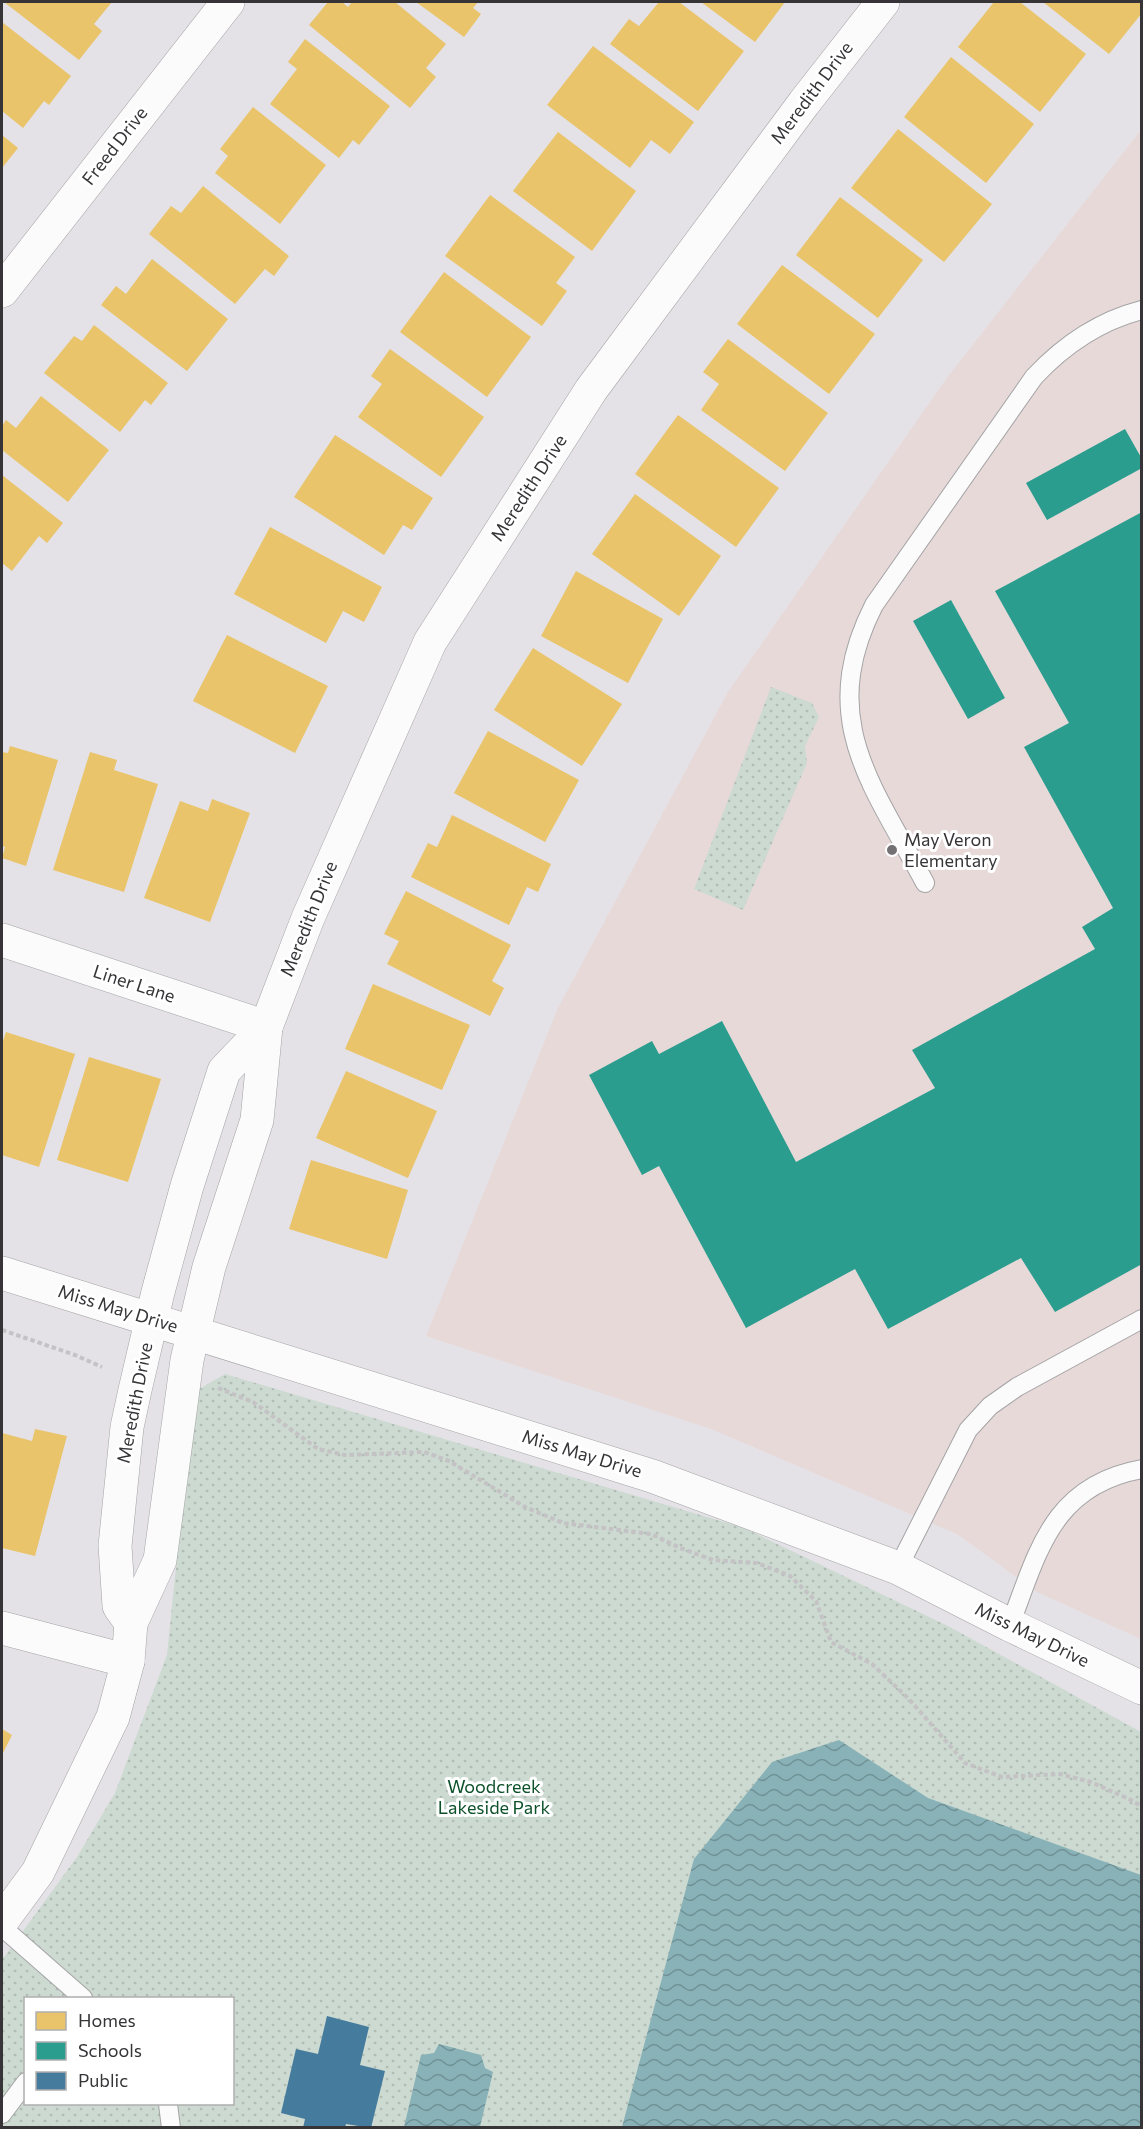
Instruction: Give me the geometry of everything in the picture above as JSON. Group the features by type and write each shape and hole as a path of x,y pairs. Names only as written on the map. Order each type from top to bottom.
{"street":[{"name":"Freed Drive","path":"2,291 228,2"},
{"name":"Meredith Drive","path":"2,1921 38,1872 113,1717 128,1661 131,1623 160,1560 187,1360 209,1267 257,1120 266,1027 308,918 430,642 591,390 804,103 883,2"},
{"name":"Liner Lane","path":"2,940 266,1027"},
{"name":"Meredith Drive","path":"131,1623 119,1606 115,1546 127,1427 135,1390 187,1186 224,1071 266,1027"},
{"name":"Miss May Drive","path":"2,1273 652,1476 898,1568 1142,1688"},
{"path":"2,1628 128,1661"}],"lane":[{"path":"925,883 861,763 853,736 849,707 850,678 854,652 862,628 874,604 1034,378 1069,344 1096,327 1125,314 1142,310"},
{"path":"898,1568 968,1430 990,1406 1017,1387 1142,1319"},
{"path":"1010,1625 1042,1542 1060,1513 1090,1487 1122,1473 1142,1469"},
{"path":"2,1926 82,1997"},
{"path":"2,2114 24,2085"},
{"path":"168,2105 171,2127"}],"path":[{"path":"2,1330 75,1355 104,1368 105,1381 135,1390"},
{"path":"181,1405 197,1410 202,1397 210,1387 225,1390 253,1402 318,1449 345,1455 424,1452 449,1461 525,1507 563,1523 651,1534 713,1560 757,1563 790,1576 816,1601 831,1642 872,1664 909,1698 965,1763 1002,1777 1060,1774 1091,1782 1142,1807"}],"shaded area":[{"name":"May Veron Elementary","path":"1141,130 1141,1639 1037,1592 957,1534 711,1429 426,1336 558,1008 728,692 946,379"}],"green space":[{"path":"771,687 812,703 819,717 805,746 807,763 743,910 694,889"},
{"name":"Woodcreek Lakeside Park","path":"225,1374 744,1528 948,1626 1141,1732 1141,2127 2,2128 2,1960 77,1857 115,1793 167,1655 194,1392"}],"water":[{"path":"839,1740 928,1798 1141,1875 1141,2127 622,2127 694,1859 772,1762"},
{"path":"439,2044 481,2055 485,2068 493,2072 480,2127 404,2127 421,2055 434,2053"}],"building: Homes":[{"path":"4,2 112,2 94,24 102,31 79,60"},
{"path":"328,2 342,2 348,7 352,2 395,2 446,44 426,68 436,77 410,108 309,25"},
{"path":"416,2 478,2 473,8 481,14 464,37"},
{"path":"659,2 679,2 744,51 698,111 610,44 629,19 639,26"},
{"path":"701,2 785,2 755,42"},
{"path":"994,2 1020,2 1086,54 1040,112 958,47"},
{"path":"1043,2 1142,2 1142,13 1109,54"},
{"path":"2,22 71,76 49,105 44,101 23,128 2,111"},
{"path":"305,39 390,106 359,145 353,140 339,158 270,104 297,69 288,62"},
{"path":"593,46 694,122 670,154 651,140 630,168 547,105"},
{"path":"951,57 1034,124 986,183 904,117"},
{"path":"253,107 326,165 280,224 215,173 228,156 220,149"},
{"path":"898,129 992,204 944,262 851,188"},
{"path":"558,132 636,191 592,251 513,191"},
{"path":"2,135 18,148 2,168"},
{"path":"203,186 289,256 274,276 265,269 235,304 149,234 171,206 181,213"},
{"path":"490,195 575,257 556,283 567,291 542,326 445,256"},
{"path":"840,197 923,260 878,318 796,255"},
{"path":"152,259 228,319 187,371 101,305 116,286 126,294"},
{"path":"782,265 875,334 829,394 737,324"},
{"path":"444,272 531,337 487,397 400,332"},
{"path":"94,325 168,383 151,405 145,400 120,432 44,373 74,336 82,341"},
{"path":"728,339 828,413 785,471 701,410 719,384 703,372"},
{"path":"390,349 484,417 441,477 358,417 382,384 371,376"},
{"path":"41,396 109,450 68,502 2,450 2,426 6,420 16,428"},
{"path":"678,415 779,488 736,547 635,474"},
{"path":"335,435 433,498 412,530 403,525 384,555 294,497"},
{"path":"2,475 63,523 47,543 39,536 12,571 2,563"},
{"path":"635,494 721,556 679,616 592,554"},
{"path":"270,527 382,587 364,622 343,611 326,643 234,594"},
{"path":"576,571 663,619 628,683 541,636"},
{"path":"227,635 328,686 295,753 193,701"},
{"path":"533,648 622,704 582,766 494,710"},
{"path":"488,731 579,780 545,842 454,793"},
{"path":"10,746 58,760 26,866 2,858 5,847 2,846 2,752 8,753"},
{"path":"90,752 117,760 114,770 158,784 124,892 53,870"},
{"path":"212,799 250,813 210,922 144,898 180,801 208,811"},
{"path":"452,815 551,864 538,892 527,887 509,925 411,877 428,843 437,847"},
{"path":"406,891 511,945 492,981 504,988 490,1016 387,964 399,941 384,934"},
{"path":"373,984 470,1025 442,1090 345,1049"},
{"path":"6,1032 75,1054 39,1167 2,1155 2,1044"},
{"path":"89,1057 161,1079 128,1182 57,1160"},
{"path":"346,1071 437,1111 408,1178 316,1138"},
{"path":"311,1160 408,1190 387,1259 289,1229"},
{"path":"35,1429 67,1436 35,1556 2,1548 2,1433 32,1441"},
{"path":"2,1729 12,1735 2,1755"}],"building: Schools":[{"path":"1125,429 1142,459 1142,468 1047,520 1026,483"},
{"path":"1142,512 1142,1264 1055,1312 1021,1258 888,1329 855,1269 746,1328 659,1166 642,1175 589,1075 652,1041 659,1054 722,1021 796,1162 935,1088 912,1050 1095,949 1082,927 1113,908 1024,747 1069,723 995,591"},
{"path":"951,600 1005,698 968,719 913,621"}],"building: Public":[{"path":"327,2016 369,2027 360,2065 385,2071 371,2128 346,2124 345,2128 303,2128 305,2119 281,2113 296,2049 318,2054"}],"place":[{"name":"May Veron Elementary","path":"892,850"}]}
